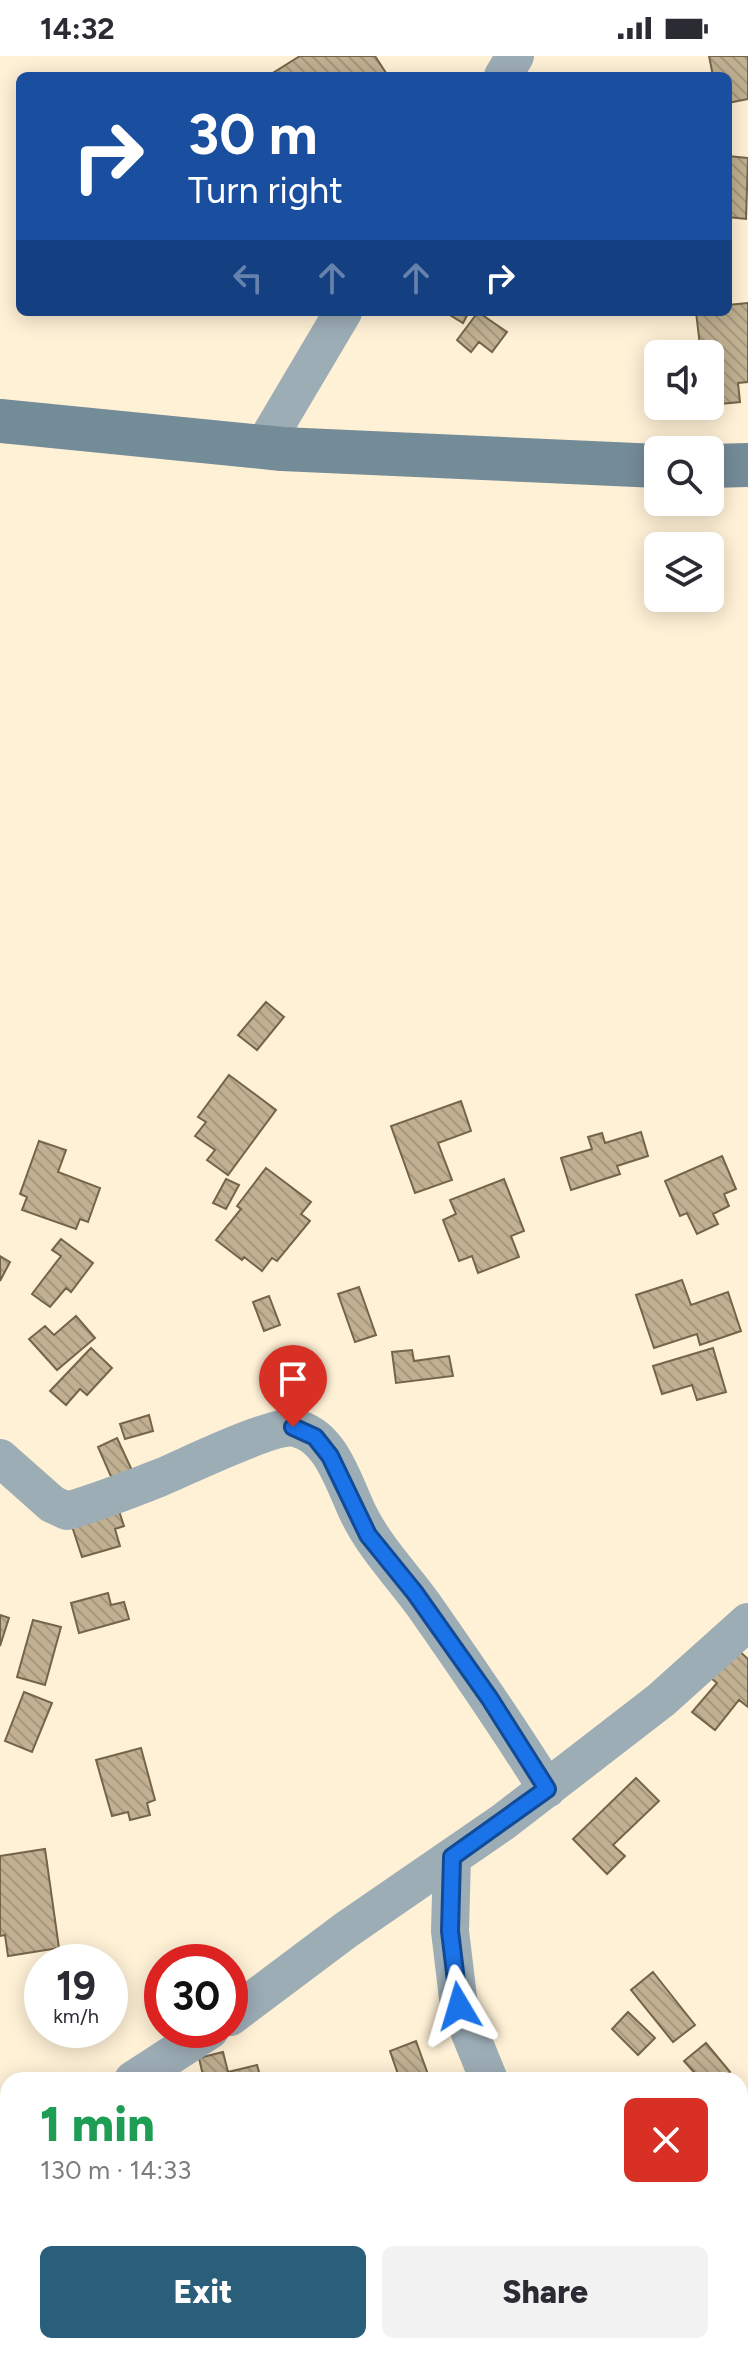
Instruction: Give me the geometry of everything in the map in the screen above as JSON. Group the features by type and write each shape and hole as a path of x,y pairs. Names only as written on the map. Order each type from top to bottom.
{"main road":[{"path":"0,421 263,447 644,465"},
{"path":"724,466 748,465"}],"street":[{"path":"263,447 341,316"},
{"path":"0,1458 52,1504 67,1511 105,1500 263,1435 293,1427 315,1437 330,1456 368,1535 415,1593 490,1699 547,1789"},
{"path":"248,2004 346,1930 547,1789 661,1700 748,1622"},
{"path":"452,1857 450,1931 459,2006 486,2072"},
{"path":"145,2072 182,2048"}],"building":[{"path":"300,56 375,56 385,72 274,72"},
{"path":"709,56 748,56 748,99 732,102 732,72 712,72"},
{"path":"732,156 748,158 746,219 732,217"},
{"path":"748,303 748,382 738,383 740,402 724,404 724,340 699,340 696,316 732,316 732,305"},
{"path":"452,316 467,316 463,323"},
{"path":"475,316 484,316 507,332 492,352 479,342 471,352 457,340"},
{"path":"266,1002 284,1017 257,1050 238,1035"},
{"path":"229,1075 276,1110 228,1175 207,1160 215,1150 195,1136 206,1122 198,1117"},
{"path":"461,1101 471,1131 438,1143 452,1180 415,1193 391,1126"},
{"path":"641,1132 648,1156 617,1166 620,1174 571,1190 561,1158 592,1149 588,1137 602,1133 605,1143"},
{"path":"39,1141 66,1150 58,1172 100,1188 88,1222 80,1219 76,1229 22,1210 27,1197 20,1194"},
{"path":"722,1156 736,1189 724,1194 729,1206 713,1214 718,1224 697,1234 687,1213 680,1216 665,1181"},
{"path":"266,1168 311,1202 301,1214 310,1221 277,1261 272,1258 262,1271 216,1240 241,1209 237,1206"},
{"path":"226,1179 239,1185 226,1209 213,1203"},
{"path":"504,1179 524,1231 511,1236 519,1257 478,1273 472,1256 459,1261 443,1220 456,1214 450,1200"},
{"path":"61,1239 93,1263 71,1292 66,1288 50,1307 32,1294 61,1256 52,1250"},
{"path":"0,1256 10,1262 0,1281"},
{"path":"682,1280 691,1305 728,1292 741,1331 700,1345 697,1334 654,1348 636,1295"},
{"path":"359,1287 376,1335 355,1342 338,1294"},
{"path":"269,1296 280,1325 264,1331 253,1302"},
{"path":"76,1316 95,1338 57,1370 29,1339 45,1326 54,1335"},
{"path":"91,1348 112,1368 87,1395 80,1389 66,1405 50,1391"},
{"path":"713,1348 726,1392 697,1400 692,1385 662,1394 653,1366"},
{"path":"412,1350 414,1361 449,1356 453,1376 396,1383 392,1352"},
{"path":"149,1415 153,1431 125,1439 120,1424"},
{"path":"117,1438 136,1479 116,1488 98,1447"},
{"path":"117,1505 124,1526 115,1529 120,1546 82,1557 70,1520"},
{"path":"108,1593 111,1605 124,1602 129,1619 79,1633 71,1603"},
{"path":"0,1615 9,1618 0,1646"},
{"path":"33,1620 61,1627 45,1685 17,1677"},
{"path":"736,1648 748,1659 748,1707 739,1700 715,1730 692,1712 717,1683 711,1678"},
{"path":"24,1692 52,1703 32,1752 5,1741"},
{"path":"141,1748 155,1800 147,1803 150,1815 130,1820 128,1812 112,1816 96,1760"},
{"path":"636,1778 659,1801 613,1845 625,1856 607,1874 573,1839"},
{"path":"45,1849 58,1944 24,1944 24,1953 8,1956 5,1935 0,1936 0,1856"},
{"path":"653,1972 695,2025 673,2042 631,1990"},
{"path":"628,2012 655,2038 638,2055 612,2029"},
{"path":"416,2041 427,2072 397,2072 390,2051"},
{"path":"706,2043 730,2072 694,2072 684,2061"},
{"path":"223,2052 228,2072 202,2072 199,2058"},
{"path":"257,2065 259,2072 228,2072"}],"route":[{"path":"293,1427 315,1437 330,1456 368,1535 415,1593 490,1699 547,1789 452,1857 450,1931 459,2006"}]}
